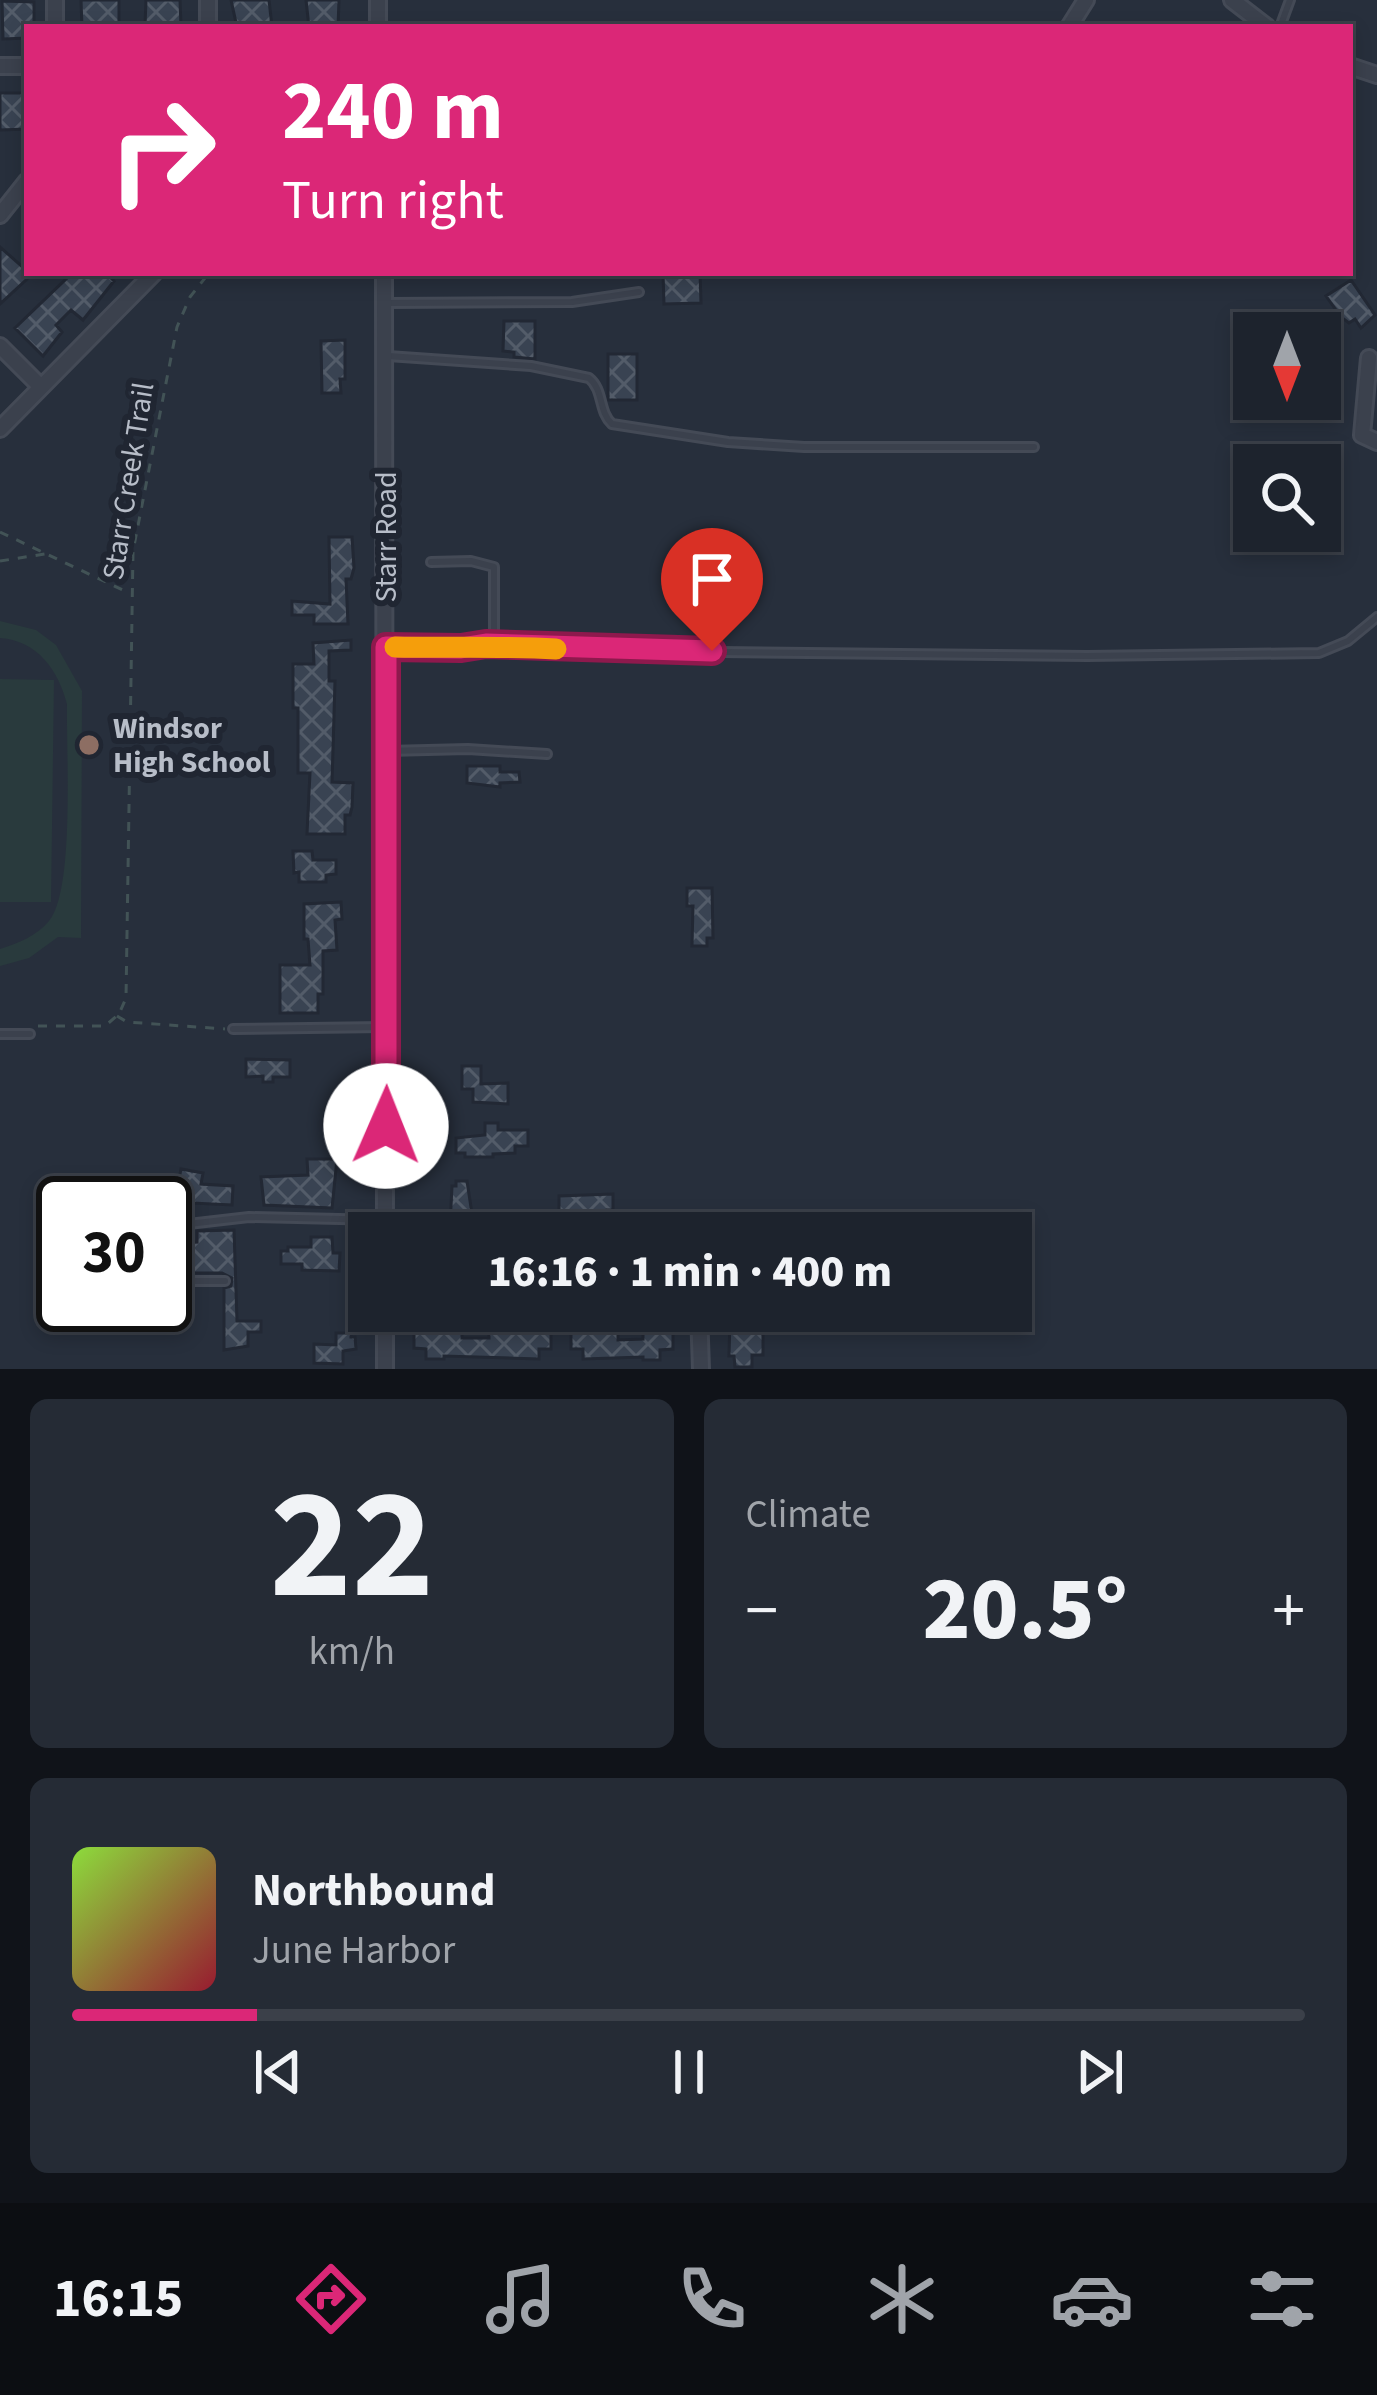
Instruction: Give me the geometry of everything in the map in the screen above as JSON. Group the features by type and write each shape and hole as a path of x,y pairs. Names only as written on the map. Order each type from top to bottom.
{"street":[{"path":"1232,0 1264,24"},
{"path":"0,215 24,185"},
{"path":"0,429 151,276"},
{"name":"Starr Road","path":"384,276 385,1212"},
{"path":"0,346 41,387"},
{"path":"1370,358 1362,435 1377,442"},
{"path":"385,1332 385,1369"},
{"path":"700,1332 701,1369"}],"lane":[{"path":"385,304 572,302 639,292"},
{"path":"385,356 531,366 589,378 595,382 605,417 613,424 728,442 804,447 1034,447"},
{"path":"431,562 471,561 494,567 494,645"},
{"path":"386,647 1088,656 1287,653 1330,651 1377,617"},
{"path":"387,751 547,754"},
{"path":"232,1029 388,1027"},
{"path":"0,1034 30,1034"},
{"path":"192,1222 348,1225"},
{"path":"192,1281 225,1281"}],"path":[{"name":"Starr Creek Trail","path":"117,1016 126,998 131,594 137,524 177,327 190,297 207,276"},
{"path":"0,532 131,594"},
{"path":"0,561 47,554"},
{"path":"24,1026 105,1026 117,1016 128,1022 232,1029"}],"shaded area":[{"path":"0,621 36,630 56,645 82,691 81,938 58,937 29,958 0,966 0,949 39,931 57,905 66,851 68,784 63,692 36,651 0,638"},
{"path":"0,679 54,680 51,902 0,902"}],"building":[{"path":"81,0 119,0 119,24 82,24"},
{"path":"146,0 180,0 181,24 145,24"},
{"path":"231,0 269,0 272,24 236,24"},
{"path":"306,0 339,0 338,24 309,24"},
{"path":"2,1 34,2 34,24 24,24 24,38 3,39"},
{"path":"0,93 24,93 24,129 0,130"},
{"path":"0,247 24,268 27,279 0,304"},
{"path":"109,276 114,281 83,320 71,310 56,325 62,332 43,356 15,328 67,278"},
{"path":"663,276 700,276 701,303 664,304"},
{"path":"1351,280 1375,315 1361,328 1355,319 1349,323 1341,317 1326,296"},
{"path":"504,321 535,321 535,359 503,351"},
{"path":"345,340 341,393 322,393 321,341"},
{"path":"608,354 637,354 637,400 608,400"},
{"path":"329,537 352,537 354,568 351,579 346,579 348,624 314,624 314,615 292,615 292,601 330,604"},
{"path":"351,640 351,650 329,651 329,681 335,681 332,782 353,783 352,807 350,815 345,815 345,834 307,834 310,773 298,773 293,664 314,664 313,643"},
{"path":"467,766 500,766 500,772 519,772 520,782 500,783 500,787 467,783"},
{"path":"293,851 312,851 313,860 336,860 336,874 326,875 326,882 299,882"},
{"path":"687,888 712,888 713,938 707,938 707,946 692,946 693,906 687,906"},
{"path":"341,902 342,919 335,920 337,950 323,951 318,1013 280,1013 280,965 310,965 304,904"},
{"path":"246,1059 290,1060 290,1077 263,1082 263,1076 246,1077"},
{"path":"462,1066 481,1066 481,1084 508,1083 508,1104 473,1102 473,1089 462,1089"},
{"path":"485,1123 498,1123 498,1130 528,1130 528,1146 515,1146 515,1153 493,1157 456,1153 456,1138 485,1135"},
{"path":"307,1159 337,1159 332,1208 264,1205 261,1177 308,1175"},
{"path":"181,1169 203,1173 201,1184 233,1186 232,1205 193,1203 192,1209 192,1176 180,1176"},
{"path":"456,1181 467,1181 472,1212 451,1212 452,1186"},
{"path":"613,1194 613,1210 559,1212 559,1196"},
{"path":"234,1230 237,1321 261,1321 261,1332 248,1332 248,1346 224,1350 224,1288 231,1286 232,1278 222,1273 192,1273 192,1242 197,1242 197,1231"},
{"path":"311,1237 332,1237 333,1253 340,1253 339,1271 281,1264 281,1251 311,1247"},
{"path":"414,1332 462,1332 462,1338 489,1338 489,1332 551,1332 551,1349 539,1349 539,1359 426,1359 426,1349 414,1348"},
{"path":"571,1332 618,1332 618,1340 643,1339 643,1332 673,1332 673,1349 660,1350 660,1360 643,1360 583,1359 583,1349 571,1349"},
{"path":"730,1332 763,1332 763,1355 752,1355 752,1367 735,1367 734,1356 729,1356"},
{"path":"336,1333 351,1333 356,1349 343,1351 343,1364 314,1363 314,1344 336,1345"}],"slow traffic":[{"path":"395,647 486,644 556,649"}],"place":[{"name":"Windsor High School","path":"89,745"}],"route":[{"path":"386,1126 386,647 486,644 712,651"}]}
